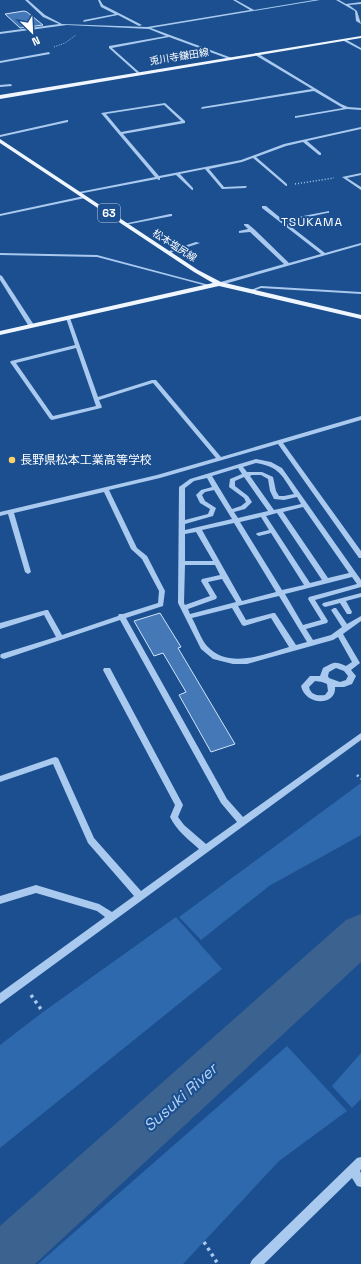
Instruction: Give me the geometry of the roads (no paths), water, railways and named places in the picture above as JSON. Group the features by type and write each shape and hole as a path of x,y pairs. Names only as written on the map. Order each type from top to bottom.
{"main road":[{"name":"兎川寺鎌田線","path":"0,97 361,37"},
{"name":"松本塩尻線","path":"0,141 219,284 361,317"},
{"path":"0,333 219,284"}],"street":[{"path":"26,0 44,16 65,24 147,28 319,0"},
{"path":"99,0 102,6 147,28 230,58"},
{"path":"234,0 254,11"},
{"path":"337,0 356,11 358,22 361,23"},
{"path":"345,5 361,3"},
{"path":"0,33 65,24 119,14"},
{"path":"138,73 110,47 172,36"},
{"path":"345,40 361,50"},
{"path":"0,62 49,53"},
{"path":"256,54 313,90 347,108"},
{"path":"0,86 11,85"},
{"path":"202,108 313,90"},
{"path":"120,133 184,122 165,104 103,113 159,179"},
{"path":"296,117 347,108 361,109"},
{"path":"0,136 67,121"},
{"path":"0,215 82,195 254,157 304,141 361,128"},
{"path":"304,141 320,154"},
{"path":"254,157 286,185"},
{"path":"206,168 223,188 245,187"},
{"path":"178,174 192,189"},
{"path":"361,174 344,177 361,190"},
{"path":"264,207 324,254"},
{"path":"282,221 327,212"},
{"path":"316,214 322,219"},
{"path":"125,224 170,215"},
{"path":"246,225 287,264"},
{"path":"240,232 252,230"},
{"path":"168,252 198,243"},
{"path":"219,284 361,244"},
{"path":"0,254 98,256 211,286"},
{"path":"0,276 31,325"},
{"path":"0,287 6,285"},
{"path":"250,291 262,287 361,293"},
{"path":"68,318 77,346 98,399 99,407 52,418 13,362 77,346"},
{"path":"98,399 154,381 220,459"},
{"path":"0,514 106,490 280,443 361,418"},
{"path":"280,443 361,556"},
{"path":"301,628 324,620 311,599 361,585 280,469 269,463 256,461 192,480 182,487 181,603 204,647 216,657 233,661 247,661 333,637 361,618"},
{"path":"240,466 272,512"},
{"path":"230,511 243,508 248,504 246,497 236,491 231,485 234,479 246,475 259,473 269,476 271,480 272,492 279,498 298,495"},
{"path":"208,475 311,643"},
{"path":"182,523 208,516 213,513 212,506 202,502 198,498 203,491 216,488"},
{"path":"4,656 161,604 162,591 145,558 134,549 106,490"},
{"path":"182,533 304,505"},
{"path":"279,510 326,581"},
{"path":"10,511 28,572"},
{"path":"262,514 308,586"},
{"path":"198,529 224,576 244,623 274,615 294,648"},
{"path":"259,534 273,531"},
{"path":"181,563 216,563"},
{"path":"188,617 353,574"},
{"path":"184,608 214,597 204,581 224,576"},
{"path":"325,605 361,594"},
{"path":"342,600 349,612"},
{"path":"334,610 346,628"},
{"path":"0,626 46,612 60,638"},
{"path":"121,616 224,801 242,822"},
{"path":"339,633 356,662 347,669"},
{"path":"328,682 318,678 309,680 305,686 306,697 318,699 327,698 332,692 328,682 324,673 328,667 336,665 347,669 352,676 349,682 342,686 328,682"},
{"path":"107,670 179,805 174,817 181,828 205,850"},
{"path":"0,998 361,736"},
{"path":"0,779 55,760 91,840 140,896"},
{"path":"0,900 36,889 99,908 112,918"},
{"path":"256,1264 361,1162"},
{"path":"353,1170 361,1182"}],"waterway":[{"name":"Susuki River","path":"0,1261 361,934"}],"place":[{"name":"長野県松本工業高等学校","path":"12,460"}],"district":[{"name":"TSUKAMA","path":"312,222"}]}
